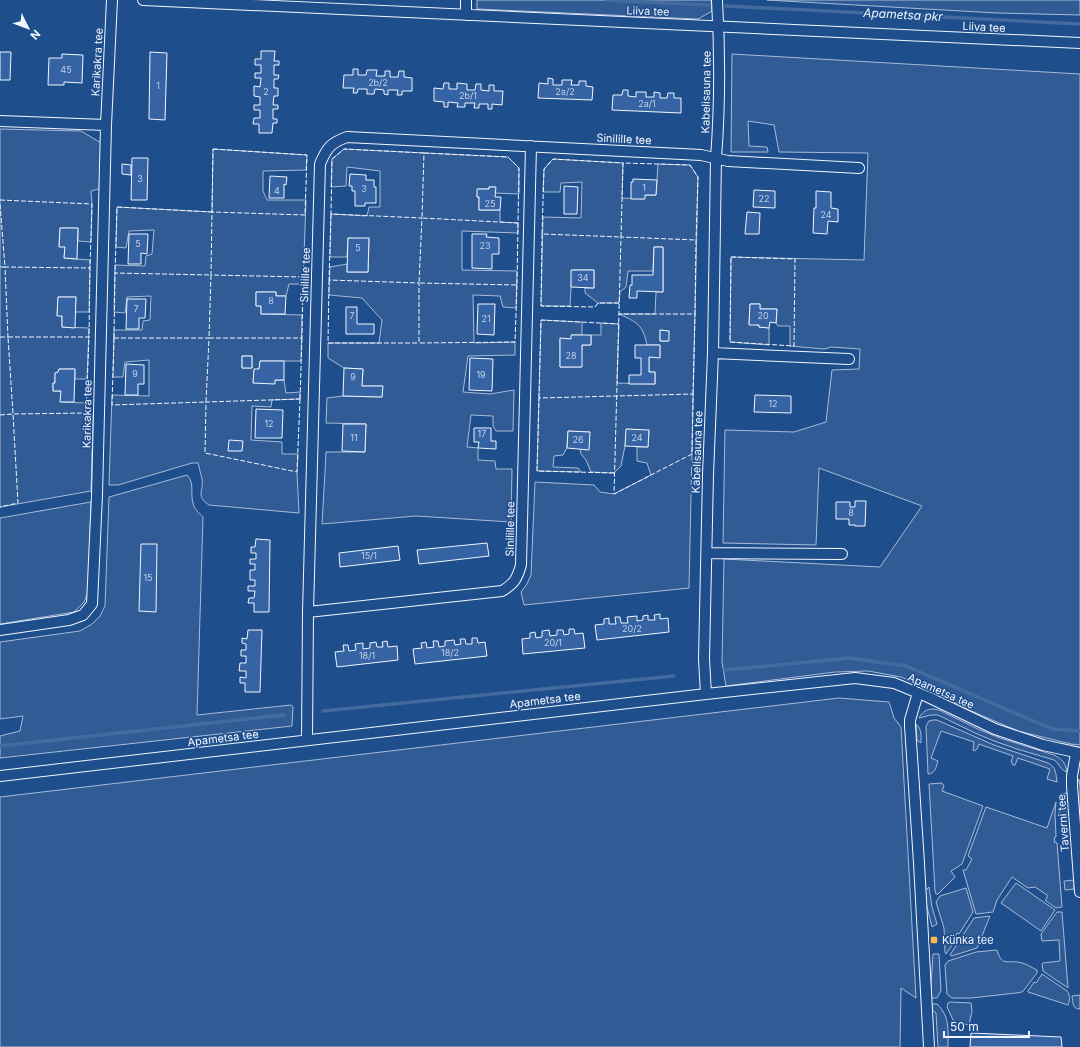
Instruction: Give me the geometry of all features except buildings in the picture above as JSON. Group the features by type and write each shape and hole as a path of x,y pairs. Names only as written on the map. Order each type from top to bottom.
{"street":[{"name":"Karikakra tee","path":"0,630 69,620 83,615 92,604 106,125 112,0"},
{"name":"Liiva tee","path":"143,0 1080,43"},
{"path":"466,0 466,15"},
{"name":"Kabelisauna tee","path":"706,694 704,659 708,475 713,353 716,158 718,134 718,26 716,0"},
{"path":"0,121 106,125"},
{"name":"Sinilille tee","path":"307,740 308,612 320,164 324,155 336,141 347,137 701,155 716,158"},
{"name":"Sinilille tee","path":"308,612 502,591 510,586 518,577 521,565 531,146"},
{"path":"716,158 728,161 859,168"},
{"path":"713,353 849,359"},
{"path":"707,553 842,554"},
{"name":"Apametsa tee","path":"0,776 855,678 894,684 918,693 995,729 1043,745 1078,753"},
{"path":"918,693 910,720 910,726 920,869 929,1047"},
{"name":"Taverni tee","path":"1078,753 1072,776 1072,786 1080,892"}],"shaded area":[{"path":"477,0 711,0 712,11 698,19 477,9"},
{"path":"767,0 1080,0 1080,15 997,13"},
{"path":"732,54 1080,74 1080,745 1018,731 969,710 926,687 901,677 868,671 835,672 726,686 722,662 724,559 880,567 922,506 819,468 816,545 723,543 725,430 794,432 826,422 832,370 859,369 860,349 831,347 824,349 790,346 790,326 778,326 776,323 777,309 760,309 760,304 750,304 749,324 769,328 769,345 730,342 731,257 864,260 868,153 779,152 774,125 748,121 749,146 767,147 768,152 731,152"},
{"path":"0,129 81,131 101,143 99,189 91,191 91,242 78,241 78,228 60,228 59,246 65,247 64,258 90,260 89,312 75,312 76,297 58,297 57,315 62,316 62,327 89,328 87,379 75,379 75,369 59,369 58,372 55,373 55,383 53,383 53,391 61,391 61,402 86,403 86,413 93,414 91,491 0,507"},
{"path":"213,149 307,155 306,170 263,171 263,191 267,200 306,200 303,284 289,284 286,296 276,296 276,292 256,292 256,306 261,306 261,314 302,315 301,361 260,361 259,369 254,370 253,383 284,380 286,393 300,392 300,399 272,400 271,407 252,406 251,440 282,442 282,454 298,454 297,472 299,513 209,505 202,499 201,496 202,479 198,463 192,463 118,485 109,485 112,395 149,396 149,360 125,362 123,377 113,377 114,330 142,330 143,321 150,320 151,296 127,297 125,313 114,312 115,265 145,266 146,256 152,254 154,230 129,231 126,248 116,247 117,207 212,212","holes":["242,356 252,356 252,368 242,368"]},
{"path":"344,149 508,157 519,168 519,194 495,193 495,187 489,187 489,189 478,189 477,197 479,197 479,210 500,210 500,222 518,223 518,233 462,231 462,270 517,271 516,308 503,307 500,296 473,295 474,343 515,342 515,355 468,356 463,392 490,394 514,390 513,431 496,431 493,426 493,416 471,415 467,447 478,448 478,460 495,461 496,469 512,469 511,522 416,516 322,524 326,452 365,452 366,424 326,423 327,398 343,396 382,397 382,386 362,386 363,369 344,368 328,358 328,343 379,343 382,320 362,298 329,295 330,267 347,264 347,272 368,272 369,239 348,238 347,257 330,257 331,214 367,216 369,207 380,207 380,171 347,167 346,186 331,187 332,159"},
{"path":"553,159 623,163 622,198 644,199 645,195 656,195 658,164 690,165 698,177 689,588 524,605 521,592 531,575 535,482 594,485 600,492 614,494 651,475 647,463 637,461 637,447 648,447 649,431 627,429 621,466 614,473 591,472 586,460 581,454 580,449 590,432 568,431 567,448 563,455 554,456 553,467 578,468 581,472 537,471 541,320 582,322 582,335 572,335 571,339 560,339 560,367 581,367 582,345 591,345 591,335 601,335 601,323 619,324 617,383 655,384 655,372 649,372 649,357 660,357 660,345 647,345 643,333 638,325 619,314 655,314 656,292 663,292 663,247 654,247 653,271 628,271 626,287 620,292 619,303 598,303 585,293 585,288 594,288 594,270 572,270 570,306 541,306 543,217 581,218 582,182 561,183 560,192 543,192 544,169","holes":["660,330 669,331 668,341 660,341"]},
{"path":"187,475 192,485 192,499 194,505 203,517 197,715 291,705 293,707 292,726 0,758 0,736 20,731 23,716 0,719 0,642 80,631 92,624 100,616 105,606 109,497"},
{"path":"91,502 88,592 84,602 74,612 0,624 0,518"},
{"path":"839,698 889,702 894,718 901,727 916,998 901,988 900,1047 0,1047 0,797"},
{"path":"933,709 939,710 1000,738 1054,755 1060,758 1067,772 1063,770 1054,760 994,741 938,715 919,718 925,711"},
{"path":"937,720 994,745 1048,763 1054,769 1057,782 1047,779 1050,769 1018,758 1015,765 1013,765 1011,762 1013,756 979,744 977,749 974,751 974,742 941,731 931,758 938,761 937,765 934,771 928,774 926,726 929,721"},
{"path":"916,724 920,730 921,743 917,740"},
{"path":"1079,779 1080,788 1080,826 1077,785"},
{"path":"942,783 944,786 942,791 983,806 962,864 951,871 955,877 938,894 936,894 929,784"},
{"path":"1067,793 1069,815 1059,816 1060,794"},
{"path":"1056,802 1056,837 1054,842 1057,843 1062,907 1056,908 1045,900 1047,895 1035,887 1028,888 1012,877 997,900 993,912 976,914 963,870 966,870 972,859 968,856 986,807 1047,828"},
{"path":"1074,880 1074,889 1065,890 1064,881"},
{"path":"1016,883 1055,910 1041,931 1001,903"},
{"path":"929,887 932,907 937,924 932,927 925,891"},
{"path":"966,888 973,912 959,934 957,933 953,941 954,942 946,954 944,928 936,902 940,896"},
{"path":"1057,912 1062,912 1068,988 1043,971 1043,963 1060,961 1059,940 1042,941 1041,934"},
{"path":"990,916 977,948 952,956 950,955 974,918"},
{"path":"997,950 1001,959 1006,962 1017,962 1037,970 1037,973 1022,992 971,998 952,998 947,994 945,965 948,961 976,952"},
{"path":"933,954 939,954 941,991 937,998 931,998"},
{"path":"1042,974 1067,991 1069,994 1068,1005 1028,992 1034,982 1036,983"},
{"path":"1080,995 1080,1009 1077,1009 1074,1006 1072,996"},
{"path":"948,1003 971,1003 972,1011 969,1025 954,1022 947,1007"},
{"path":"932,1004 937,1004 946,1019 948,1030 948,1047 938,1047 936,1013 932,1010"}],"waterway":[{"path":"607,0 708,5"},
{"name":"Apametsa pkr","path":"726,6 1080,24"},
{"path":"725,670 849,658 906,666 1052,729 1080,731"},
{"path":"323,711 674,676"},
{"path":"0,746 284,715"}],"fence":[{"path":"213,149 307,155 305,215 212,212 213,149"},
{"path":"424,153 344,149 332,159 331,214 422,218 419,283 517,285 518,223"},
{"path":"424,153 508,157 519,168 518,223 422,218 424,153"},
{"path":"542,234 544,169 553,159 623,163"},
{"path":"619,303 598,303 595,307 541,306 542,234 621,237 623,163 690,165 698,177 696,240"},
{"path":"0,200 92,204 90,268"},
{"path":"0,204 5,267 0,267"},
{"path":"114,338 115,273 211,275 209,338 302,338 303,277 211,275 212,212 117,207 115,273"},
{"path":"331,214 329,280 419,283 419,343 515,342 517,285"},
{"path":"614,473 537,471 539,398 693,394 692,454 614,494 621,237 696,240 695,314 619,314"},
{"path":"731,257 795,259 794,346 730,342 731,257"},
{"path":"0,337 8,337 5,267 90,268 89,337"},
{"path":"329,280 328,343 419,343"},
{"path":"693,394 695,314"},
{"path":"539,398 541,320 619,324"},
{"path":"8,337 89,337 86,413 13,414 8,337"},
{"path":"114,338 209,338 206,402 112,405 114,338"},
{"path":"300,399 302,338"},
{"path":"300,399 297,472 205,453 206,402 300,399"},
{"path":"0,415 13,414 18,503 0,507"}],"place":[{"name":"Künka tee","path":"934,940"}]}
